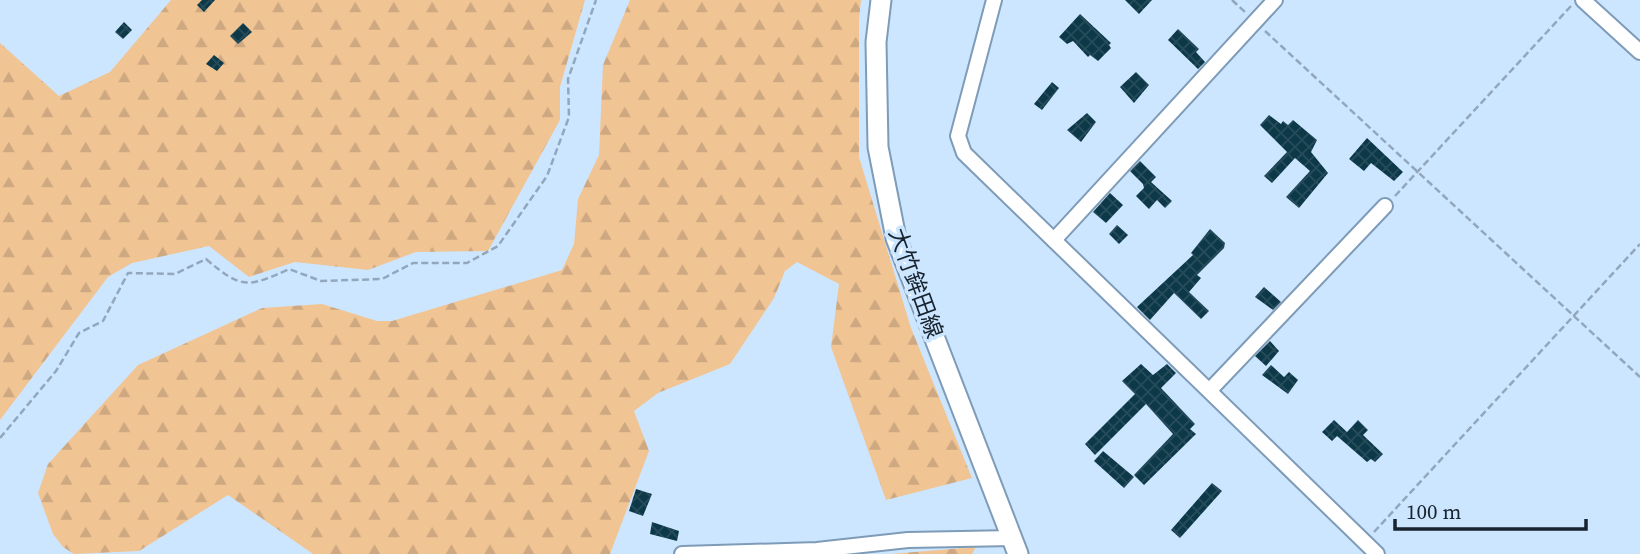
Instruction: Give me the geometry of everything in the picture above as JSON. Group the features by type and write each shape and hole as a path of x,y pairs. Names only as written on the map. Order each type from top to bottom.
{"main road":[{"name":"大竹鉾田線","path":"881,0 876,42 878,147 896,238 1016,546"}],"street":[{"path":"994,0 958,136 964,153 1377,554"},
{"path":"1054,240 1275,0"},
{"path":"1583,0 1640,52"},
{"path":"1210,390 1385,206"},
{"path":"682,554 817,550 908,540 1016,546"}],"path":[{"path":"0,438 56,371 79,333 103,321 128,273 175,274 206,259 230,280 258,284 289,269 321,281 382,279 413,263 467,263 498,246 547,176 569,117 568,79 596,0"},
{"path":"1232,0 1640,377"},
{"path":"1385,206 1577,0"},
{"path":"1364,542 1640,244"}],"green space":[{"path":"171,0 585,0 560,87 560,120 488,251 416,252 368,270 295,262 249,277 209,246 132,263 108,277 0,420 0,43 59,96 110,72"},
{"path":"630,0 861,0 859,157 911,328 972,478 886,500 831,347 839,284 797,262 785,271 774,298 730,364 658,393 634,411 649,451 610,554 313,554 228,495 139,551 74,554 63,547 53,534 38,493 48,464 138,365 262,308 322,304 377,321 392,321 562,270 574,244 578,199 599,155 603,65"},
{"path":"976,547 972,554 890,554"}],"building":[{"path":"202,0 215,0 204,12 197,5"},
{"path":"1125,0 1152,0 1139,14"},
{"path":"1080,14 1111,43 1111,48 1098,61 1090,55 1088,57 1073,41 1067,44 1059,37"},
{"path":"124,22 132,30 123,39 115,32"},
{"path":"243,23 252,32 238,44 230,36"},
{"path":"1178,29 1199,49 1196,52 1205,62 1198,69 1168,40"},
{"path":"214,55 224,63 217,71 206,64"},
{"path":"1136,72 1149,85 1134,103 1120,87"},
{"path":"1052,82 1059,88 1042,110 1034,104"},
{"path":"1087,113 1096,122 1081,142 1067,130"},
{"path":"1269,115 1281,124 1283,121 1288,125 1293,120 1317,140 1311,152 1328,173 1299,208 1286,197 1310,171 1295,158 1272,183 1264,176 1287,152 1260,125"},
{"path":"1367,138 1403,172 1394,181 1371,163 1364,171 1349,159"},
{"path":"1140,161 1156,177 1151,182 1172,201 1165,208 1157,200 1149,209 1136,196 1144,188 1130,171"},
{"path":"1110,193 1123,205 1106,223 1093,212"},
{"path":"1117,225 1128,235 1119,244 1109,234"},
{"path":"1210,229 1225,243 1224,248 1197,275 1201,278 1189,292 1209,311 1201,319 1174,293 1150,320 1137,307 1193,255 1191,253"},
{"path":"1264,287 1281,302 1273,310 1255,297"},
{"path":"1270,341 1279,351 1266,366 1255,356"},
{"path":"1141,364 1153,375 1167,364 1176,373 1161,388 1195,424 1190,429 1196,434 1144,485 1134,475 1173,434 1146,404 1095,455 1085,444 1135,394 1122,381"},
{"path":"1271,365 1284,377 1289,372 1298,380 1288,394 1262,375"},
{"path":"1334,420 1347,432 1358,420 1368,430 1363,435 1383,454 1375,462 1371,459 1367,462 1337,436 1332,441 1322,432"},
{"path":"1103,451 1134,477 1124,488 1094,461"},
{"path":"1212,483 1222,491 1180,538 1171,530"},
{"path":"636,489 652,494 643,516 629,511"},
{"path":"652,522 679,531 677,541 650,534"}]}
